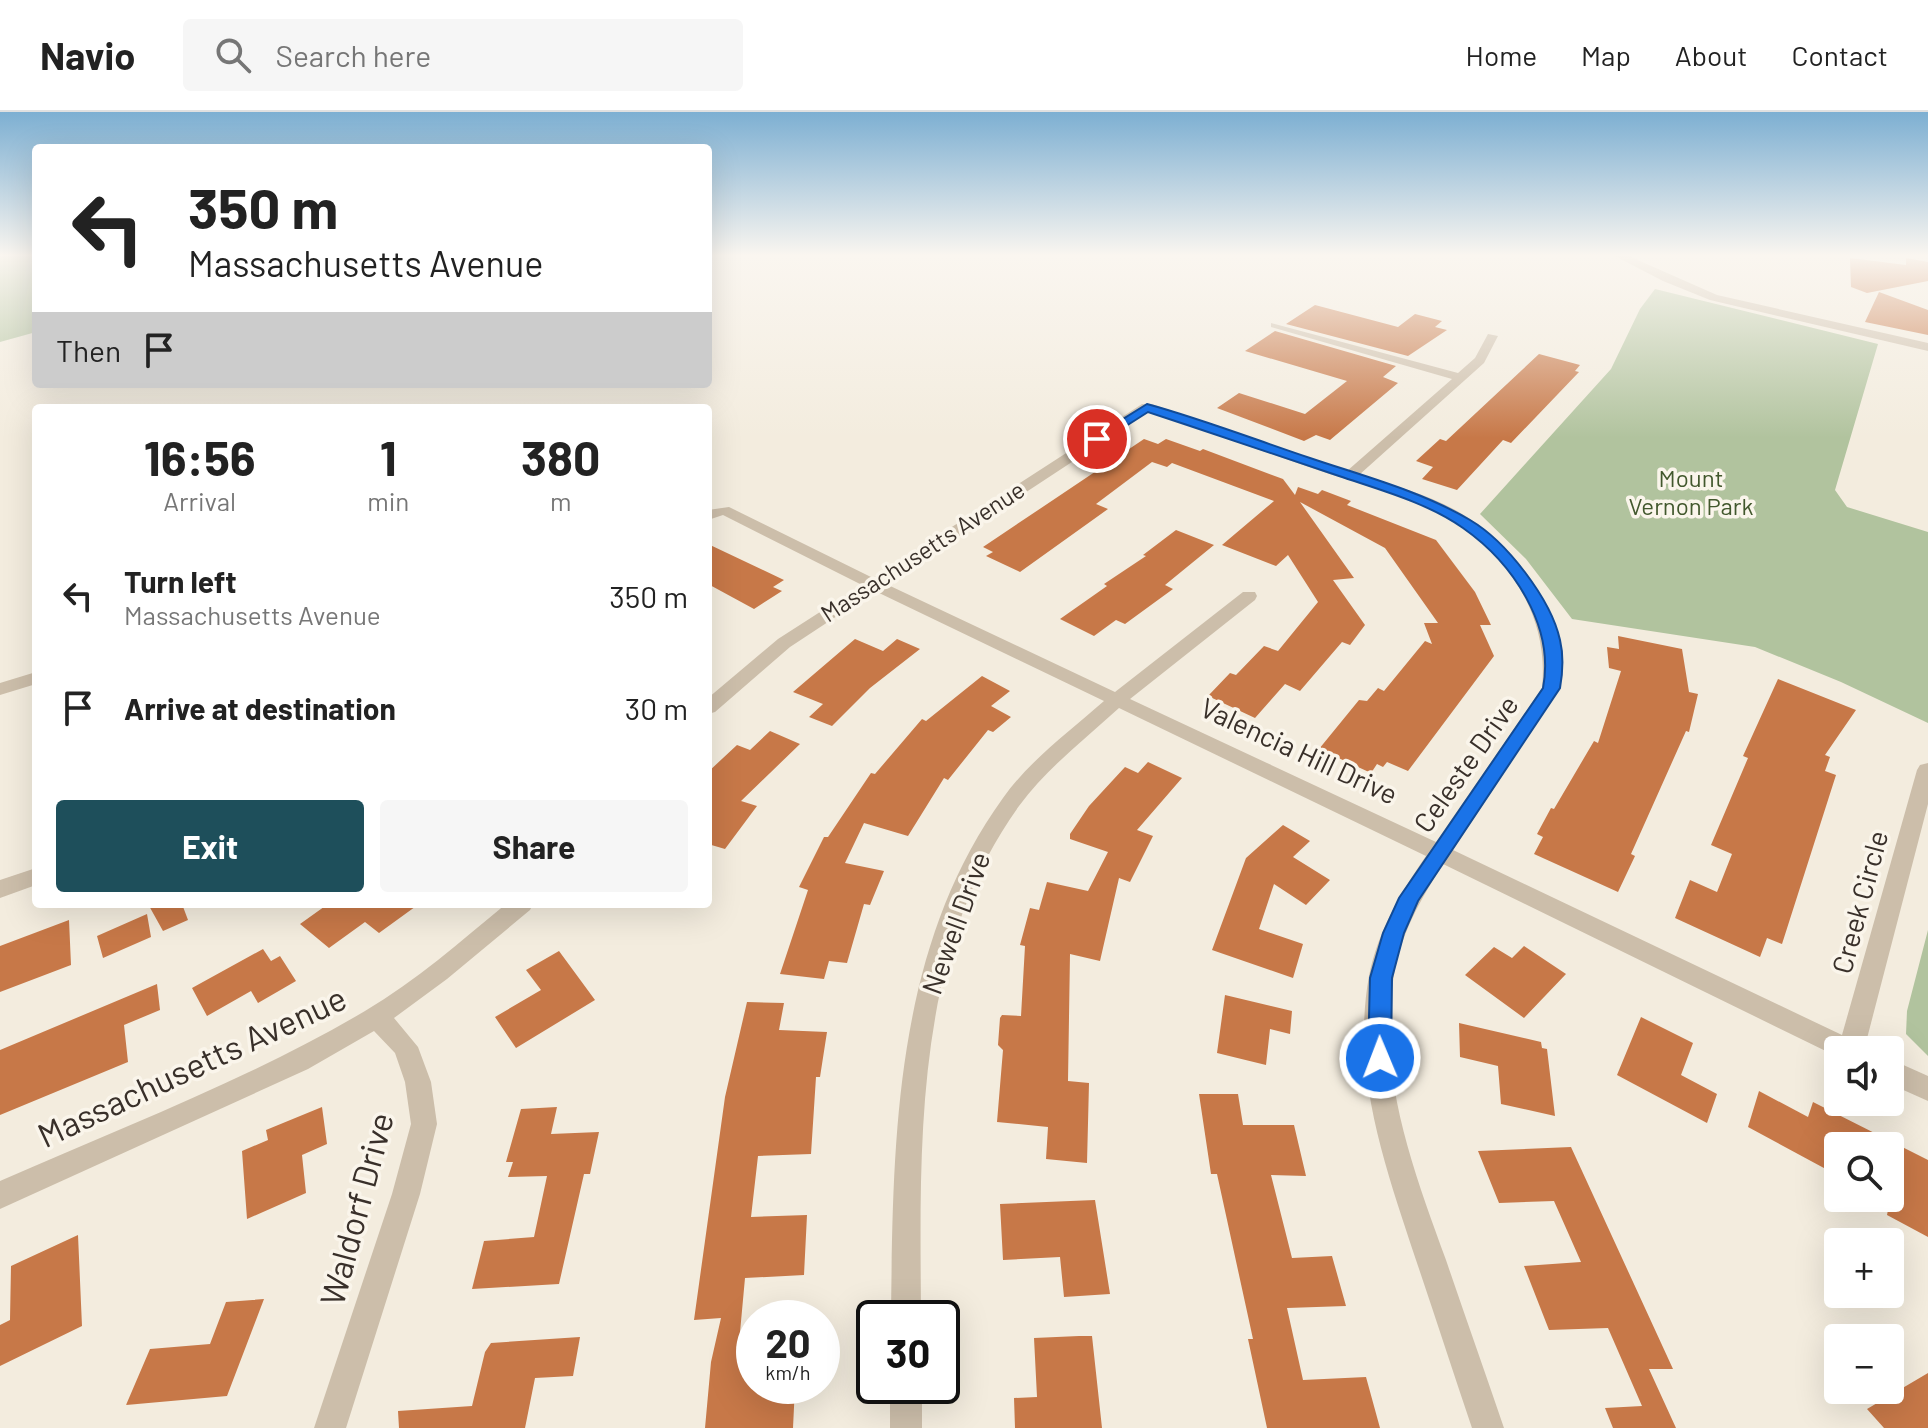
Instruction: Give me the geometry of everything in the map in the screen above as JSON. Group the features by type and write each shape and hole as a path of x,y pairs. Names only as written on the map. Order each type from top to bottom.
{"street":[{"path":"1790,315 1928,347"},
{"path":"1275,325 1460,377"},
{"path":"1349,476 1480,360 1492,336"},
{"name":"Celeste Drive","path":"1147,407 1437,507 1491,543 1528,588 1552,638 1556,666 1551,688 1438,852 1399,921 1381,978 1378,1034 1383,1105 1401,1173 1488,1428"},
{"name":"Massachusetts Avenue","path":"712,705 784,643 1147,407"},
{"name":"Valencia Hill Drive","path":"716,512 1438,852 1824,1038"},
{"name":"Newell Drive","path":"906,1300 906,1155 915,1063 929,991 966,881 990,832 1011,801 1115,700 1249,596"},
{"path":"0,689 32,679"},
{"name":"Creek Circle","path":"1853,1036 1927,770"},
{"path":"0,889 32,877"},
{"name":"Massachusetts Avenue","path":"0,1195 299,1061 377,1017 518,908"},
{"name":"Waldorf Drive","path":"330,1428 406,1194 424,1124 418,1082 405,1047 377,1017"},
{"path":"1904,1078 1928,1089"},
{"path":"906,1404 906,1428"}],"green space":[{"path":"0,315 32,315 32,333 0,342"},
{"name":"Mount Vernon Park","path":"1637,315 1762,315 1878,344 1835,490 1847,507 1928,532 1928,723 1841,682 1755,647 1572,619 1526,559 1480,514 1611,369"},
{"path":"1928,930 1928,1056 1906,1034 1907,1011"}],"building":[{"path":"1299,315 1354,315 1398,327 1413,315 1420,315 1442,321 1435,327 1447,330 1408,356 1286,324"},
{"path":"1868,315 1928,315 1928,335 1865,322"},
{"path":"1275,331 1396,366 1383,377 1398,383 1330,440 1316,435 1304,441 1217,408 1239,393 1305,414 1347,381 1245,351"},
{"path":"1539,354 1580,365 1575,371 1579,372 1511,443 1503,440 1457,490 1422,479 1433,467 1416,461 1440,439 1446,441"},
{"path":"1144,439 1158,444 1166,439 1200,451 1203,449 1283,479 1295,495 1298,487 1318,494 1322,490 1351,501 1347,505 1436,540 1475,592 1491,625 1480,625 1494,656 1408,771 1387,762 1383,767 1377,764 1371,773 1319,749 1359,700 1367,701 1378,688 1384,691 1425,641 1432,644 1424,623 1438,623 1385,548 1300,502 1354,578 1333,580 1365,625 1350,645 1342,642 1300,691 1285,684 1255,718 1208,696 1230,673 1236,675 1264,646 1278,651 1318,602 1288,555 1276,566 1222,545 1274,501 1172,463 1167,467 1152,462 1096,504 1108,509 1020,572 986,556 993,552 983,547"},
{"path":"1176,530 1214,545 1165,585 1173,589 1125,624 1116,620 1094,636 1060,619 1107,586 1104,584 1146,556 1143,555"},
{"path":"712,546 784,580 773,587 782,591 754,609 712,586"},
{"path":"1618,636 1682,649 1689,692 1698,694 1689,732 1686,731 1631,854 1635,856 1618,892 1534,854 1543,837 1537,834 1551,808 1554,809 1594,741 1598,743 1621,671 1609,668 1607,647 1619,649"},
{"path":"855,639 883,651 897,639 920,649 870,688 832,726 809,717 823,704 793,692"},
{"path":"982,676 1010,691 991,706 1011,717 993,732 988,730 948,780 944,778 908,836 864,823 845,863 884,871 870,905 864,904 847,963 829,961 824,979 780,974 808,890 799,887 824,837 828,837 871,773 875,774 922,719 926,721"},
{"path":"1778,679 1856,710 1825,755 1830,757 1825,771 1836,775 1782,944 1767,938 1760,957 1675,918 1690,880 1717,892 1732,854 1711,845 1748,758 1743,756"},
{"path":"770,731 800,744 741,801 757,806 725,849 712,845 712,768 737,745 750,750"},
{"path":"1148,762 1182,778 1137,830 1153,836 1130,882 1119,878 1100,961 1070,954 1068,1081 1089,1083 1087,1163 1046,1159 1048,1127 997,1122 1003,1050 998,1045 1000,1018 1002,1015 1021,1016 1025,946 1020,945 1030,908 1039,910 1047,882 1088,891 1108,852 1070,839 1070,834 1089,806 1125,767 1138,773"},
{"path":"1283,825 1310,841 1293,857 1330,880 1306,905 1274,884 1259,929 1303,944 1293,978 1212,950 1246,858"},
{"path":"150,908 184,908 188,920 163,931"},
{"path":"322,908 413,908 379,933 365,922 329,948 300,924"},
{"path":"147,914 151,937 103,958 97,936"},
{"path":"69,920 71,965 0,992 0,946"},
{"path":"1524,946 1566,974 1524,1018 1465,975 1494,947 1512,958"},
{"path":"263,949 271,961 280,956 296,981 258,1003 251,991 207,1016 192,988"},
{"path":"559,951 595,1000 516,1048 495,1017 541,990 526,970"},
{"path":"157,984 160,1010 124,1025 128,1062 0,1115 0,1050"},
{"path":"1225,995 1292,1011 1290,1034 1270,1029 1266,1065 1217,1053"},
{"path":"747,1002 784,1003 779,1030 827,1032 820,1077 816,1077 811,1154 758,1156 751,1217 807,1215 804,1275 745,1278 743,1300 736,1300 736,1404 794,1404 793,1428 705,1428 711,1362 721,1318 694,1320 725,1097"},
{"path":"1641,1017 1693,1043 1681,1075 1717,1094 1707,1123 1617,1075"},
{"path":"1459,1023 1541,1042 1542,1048 1547,1049 1555,1116 1501,1104 1498,1066 1460,1057"},
{"path":"1759,1091 1808,1117 1813,1102 1824,1108 1824,1116 1841,1116 1872,1132 1824,1132 1824,1168 1748,1127"},
{"path":"1199,1094 1238,1094 1243,1125 1294,1125 1306,1176 1271,1175 1292,1258 1332,1256 1346,1306 1287,1308 1303,1380 1366,1377 1380,1428 1267,1428 1248,1339 1253,1339 1217,1174 1211,1174"},
{"path":"322,1107 327,1144 302,1155 306,1193 247,1219 242,1151 268,1140 266,1130"},
{"path":"557,1107 551,1134 599,1132 590,1174 584,1174 559,1284 472,1289 484,1241 534,1237 547,1176 508,1177 513,1162 506,1162 521,1109"},
{"path":"1571,1147 1673,1369 1649,1369 1676,1428 1613,1428 1605,1408 1642,1406 1608,1328 1549,1330 1524,1266 1581,1262 1554,1201 1499,1203 1478,1151"},
{"path":"1904,1148 1928,1160 1928,1237 1887,1215 1888,1212 1904,1212"},
{"path":"1095,1200 1110,1294 1064,1297 1060,1257 1003,1260 1000,1204"},
{"path":"78,1235 82,1326 0,1366 0,1325 10,1320 11,1266"},
{"path":"264,1299 227,1396 126,1405 150,1349 210,1344 226,1302"},
{"path":"1092,1336 1102,1428 1015,1428 1014,1398 1037,1397 1034,1338"},
{"path":"580,1337 573,1376 535,1378 525,1428 399,1428 398,1411 472,1406 485,1352 491,1343"},
{"path":"1928,1373 1928,1428 1884,1428 1867,1409 1875,1404 1904,1404 1904,1387"}],"route":[{"path":"1097,439 1147,407 1437,507 1491,543 1528,588 1542,615 1552,638 1556,666 1551,688 1409,898 1394,933 1381,978 1380,1058"}]}
